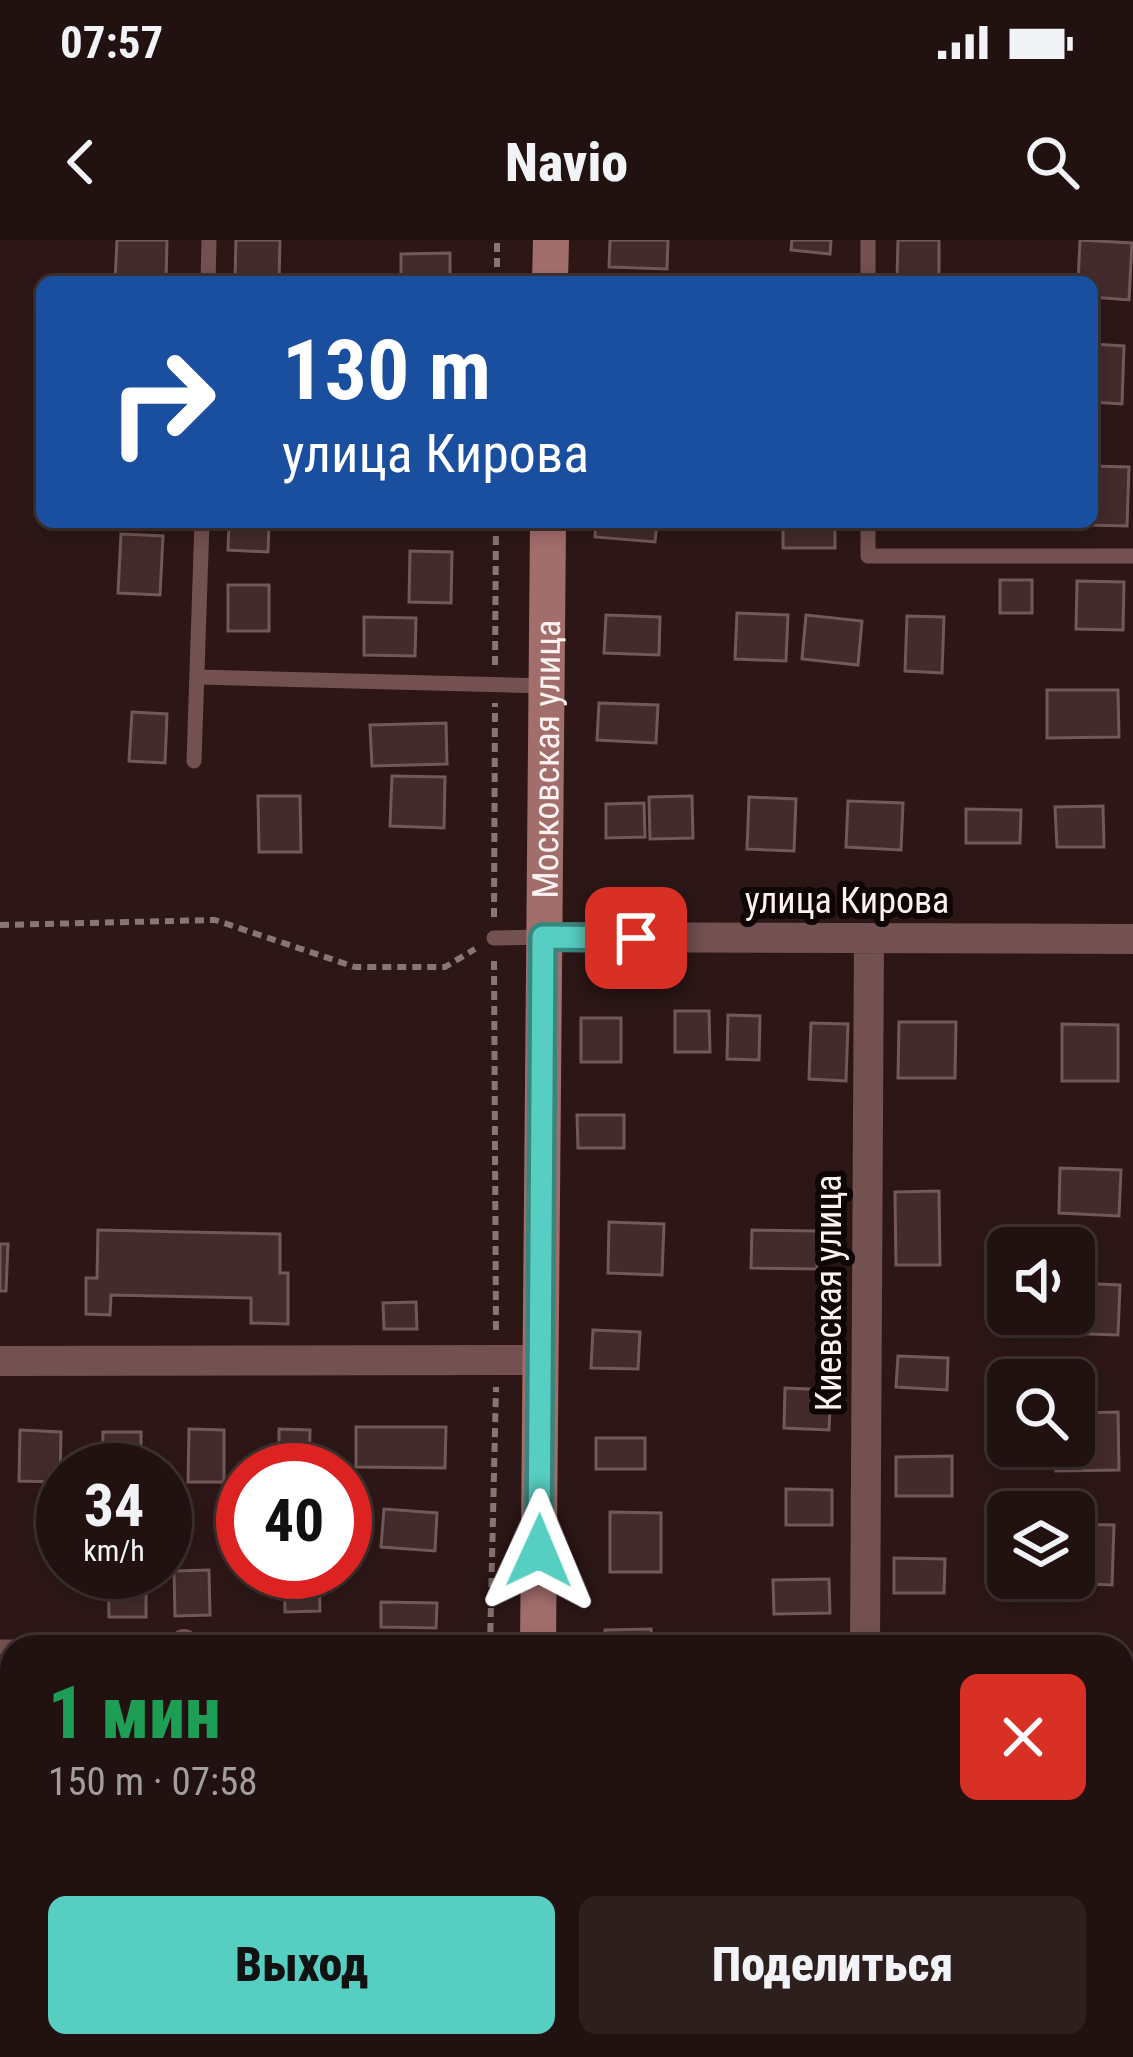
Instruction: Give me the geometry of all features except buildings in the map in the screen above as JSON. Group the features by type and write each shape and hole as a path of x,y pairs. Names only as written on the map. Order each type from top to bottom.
{"street":[{"path":"550,240 550,276"},
{"name":"Московская улица","path":"538,1635 548,528"},
{"name":"улица Кирова","path":"543,937 1133,939"},
{"name":"Киевская улица","path":"865,1635 869,940"},
{"path":"0,1361 541,1360"}],"lane":[{"path":"208,276 209,240"},
{"path":"868,240 868,276"},
{"path":"194,761 202,528"},
{"path":"868,528 868,556 1133,556"},
{"path":"197,677 547,686"},
{"name":"улица Кирова","path":"494,938 543,937"}],"path":[{"path":"497,240 497,276"},
{"path":"490,1635 496,1360 496,528"},
{"path":"0,925 215,920 355,967 445,967 494,938"}],"route":[{"path":"539,1551 543,937 636,938"}]}
